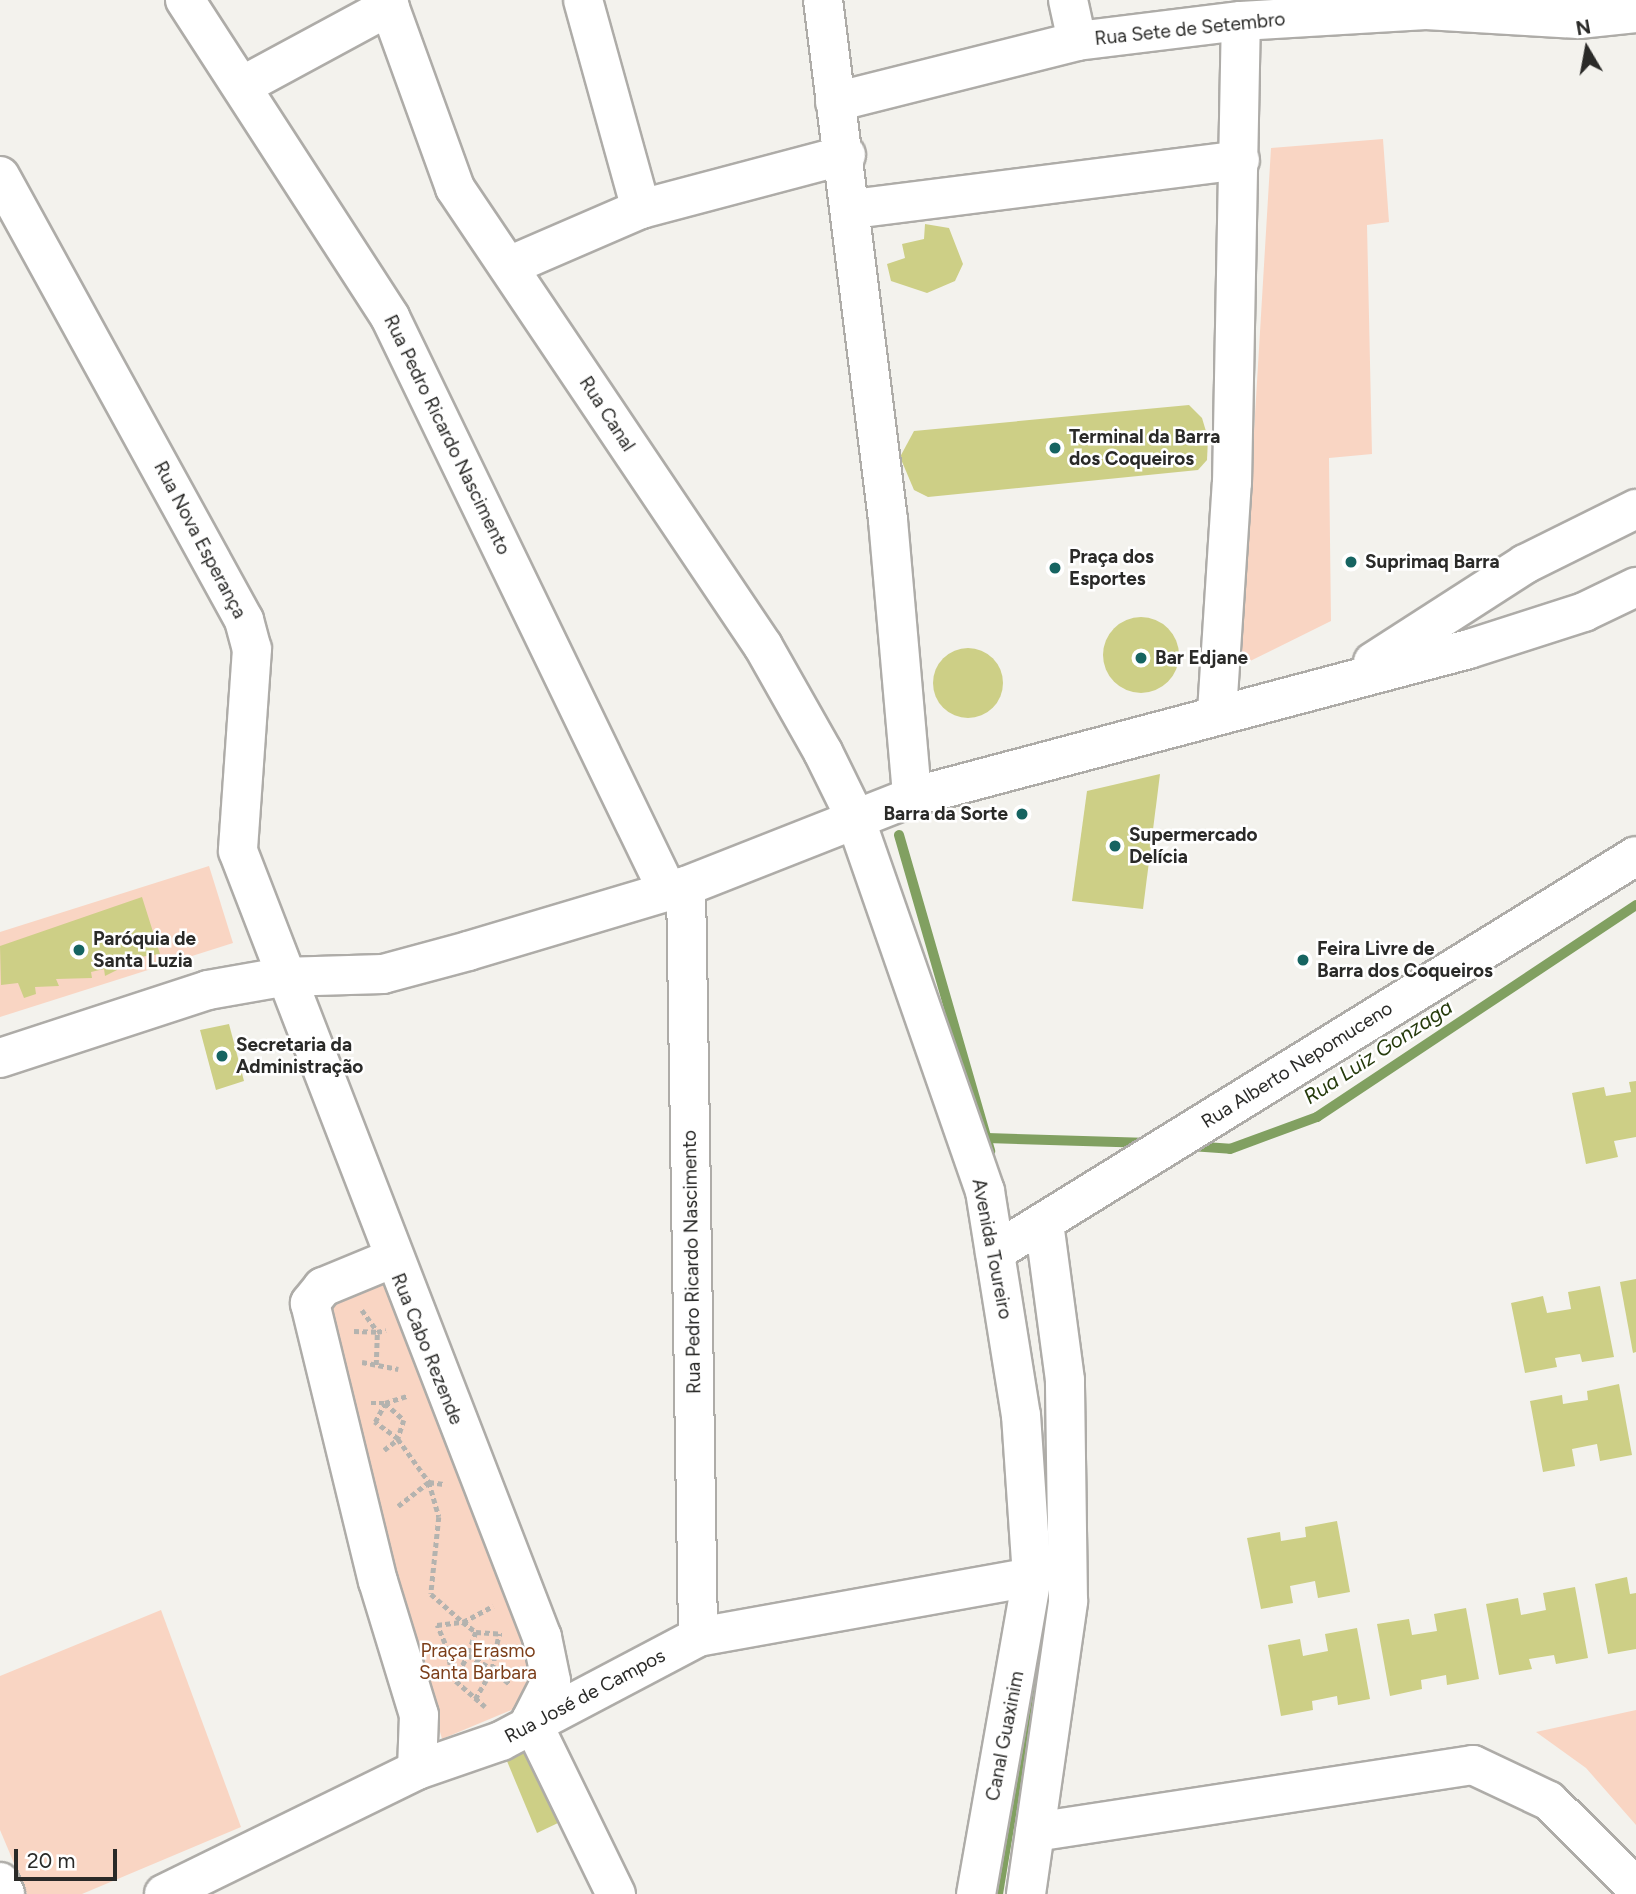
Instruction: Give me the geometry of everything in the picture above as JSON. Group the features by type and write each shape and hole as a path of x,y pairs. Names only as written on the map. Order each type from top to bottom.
{"street":[{"name":"Rua Pedro Ricardo Nascimento","path":"185,0 390,317 677,889 698,1637"},
{"path":"583,0 640,209"},
{"path":"823,0 835,102 853,209 912,797"},
{"path":"1068,0 1077,41"},
{"path":"242,86 389,3"},
{"name":"Rua Canal","path":"389,3 455,188 763,646 854,815"},
{"name":"Rua Sete de Setembro","path":"835,102 1077,41 1241,21 1425,5 1579,19 1636,13"},
{"path":"1217,712 1232,483 1241,21"},
{"path":"509,266 640,209 846,155"},
{"path":"853,209 1240,160"},
{"name":"Rua Nova Esperança","path":"0,176 244,620 252,649 238,851 282,977"},
{"path":"1351,677 1471,597 1636,509"},
{"path":"0,1058 208,990 282,977 383,974 677,889 854,815 912,797 1217,712 1489,643 1636,587"},
{"path":"1471,597 1489,643"},
{"name":"Avenida Toureiro","path":"854,815 985,1191 1021,1415 1032,1577"},
{"name":"Rua Alberto Nepomuceno","path":"995,1252 1636,856"},
{"name":"Rua Cabo Rezende","path":"282,977 523,1590 551,1681 513,1718"},
{"path":"1026,1894 1068,1601 1065,1380 1044,1223"},
{"path":"391,1259 313,1293 311,1315 332,1401 419,1715 417,1770"},
{"name":"Rua José de Campos","path":"164,1894 417,1770 502,1741 513,1718 698,1637 1032,1577"},
{"name":"Canal Guaxinim","path":"976,1894 1032,1577"},
{"path":"513,1718 617,1894"},
{"path":"1035,1832 1473,1766 1549,1801 1636,1887"},
{"path":"0,1882 5,1894"}],"path":[{"path":"376,1365 377,1332 397,1328"},
{"path":"320,1353 376,1365 436,1372 431,1388 385,1403 332,1401"},
{"path":"385,1403 375,1422 398,1439 429,1482 439,1517 431,1594 463,1622"},
{"path":"385,1403 404,1420 398,1439"},
{"path":"429,1482 483,1490"},
{"path":"492,1669 468,1655 448,1651 437,1625 463,1622 523,1590"},
{"path":"476,1632 468,1655 454,1680 475,1699 513,1718"},
{"path":"475,1699 492,1669 499,1634"}],"green space":[{"path":"1383,139 1389,222 1367,225 1372,454 1329,458 1331,621 1240,666 1271,148"},
{"path":"209,866 233,943 0,1017 0,932"},
{"name":"Praça Erasmo Santa Barbara","path":"385,1272 534,1650 540,1698 442,1739 321,1304"},
{"path":"161,1610 241,1827 82,1894 27,1894 0,1830 0,1676"},
{"path":"1636,1710 1636,1825 1586,1768 1536,1732"}],"building":[{"path":"925,224 949,228 963,264 955,281 927,293 891,281 887,264 905,258 902,244 924,239"},
{"name":"Terminal da Barra dos Coqueiros","path":"1189,405 1202,418 1208,438 1207,460 1198,470 928,497 914,490 900,457 914,431"},
{"name":"Bar Edjane","path":"1134,617 1148,617 1162,623 1173,634 1179,655 1176,670 1168,682 1148,693 1134,693 1120,687 1109,676 1103,662 1103,648 1109,634 1120,623"},
{"path":"968,648 993,658 1003,683 993,708 968,718 943,708 933,683 943,658"},
{"name":"Supermercado Delícia","path":"1160,774 1143,909 1072,901 1087,791"},
{"name":"Paróquia de Santa Luzia","path":"142,897 160,954 133,958 126,968 125,960 114,963 117,970 105,976 104,969 91,972 92,978 56,979 59,986 35,987 36,994 24,998 18,983 1,985 0,946"},
{"name":"Secretaria da Administração","path":"229,1024 244,1081 216,1090 200,1030"},
{"path":"1636,1081 1636,1137 1614,1141 1618,1157 1586,1164 1572,1093 1604,1087 1606,1096 1631,1092 1629,1082"},
{"path":"1636,1279 1636,1352 1633,1353 1620,1282"},
{"path":"1600,1286 1614,1357 1582,1362 1580,1354 1555,1358 1557,1367 1525,1373 1511,1303 1543,1296 1547,1313 1571,1309 1568,1292"},
{"path":"1619,1384 1632,1455 1600,1461 1597,1444 1572,1449 1575,1466 1543,1472 1530,1401 1562,1395 1563,1404 1588,1400 1587,1391"},
{"path":"1337,1521 1350,1592 1318,1598 1315,1581 1290,1586 1293,1603 1261,1609 1247,1538 1280,1532 1281,1541 1306,1537 1305,1527"},
{"path":"1627,1577 1630,1594 1636,1593 1636,1649 1608,1654 1595,1584"},
{"path":"1575,1587 1588,1658 1556,1664 1554,1655 1529,1659 1532,1669 1499,1675 1486,1604 1518,1598 1521,1615 1546,1610 1543,1593"},
{"path":"1466,1608 1479,1679 1447,1685 1446,1675 1421,1680 1422,1689 1390,1696 1377,1624 1409,1619 1412,1635 1437,1631 1434,1614"},
{"path":"1357,1628 1370,1699 1338,1705 1337,1696 1312,1701 1313,1710 1281,1716 1268,1645 1300,1639 1303,1656 1328,1651 1325,1634"},
{"path":"527,1752 558,1823 537,1833 504,1754"}],"waterway":[{"path":"899,835 990,1151"},
{"name":"Rua Luiz Gonzaga","path":"1191,1146 1230,1149 1317,1117 1636,905"},
{"name":"Rua Luiz Gonzaga","path":"987,1138 1150,1143"},
{"path":"998,1894 1040,1641"}],"place":[{"name":"Terminal da Barra dos Coqueiros","path":"1055,448"},
{"name":"Suprimaq Barra","path":"1351,562"},
{"name":"Praça dos Esportes","path":"1055,568"},
{"name":"Bar Edjane","path":"1141,658"},
{"name":"Barra da Sorte","path":"1022,814"},
{"name":"Supermercado Delícia","path":"1115,846"},
{"name":"Paróquia de Santa Luzia","path":"79,950"},
{"name":"Feira Livre de Barra dos Coqueiros","path":"1303,960"},
{"name":"Secretaria da Administração","path":"222,1056"}]}
